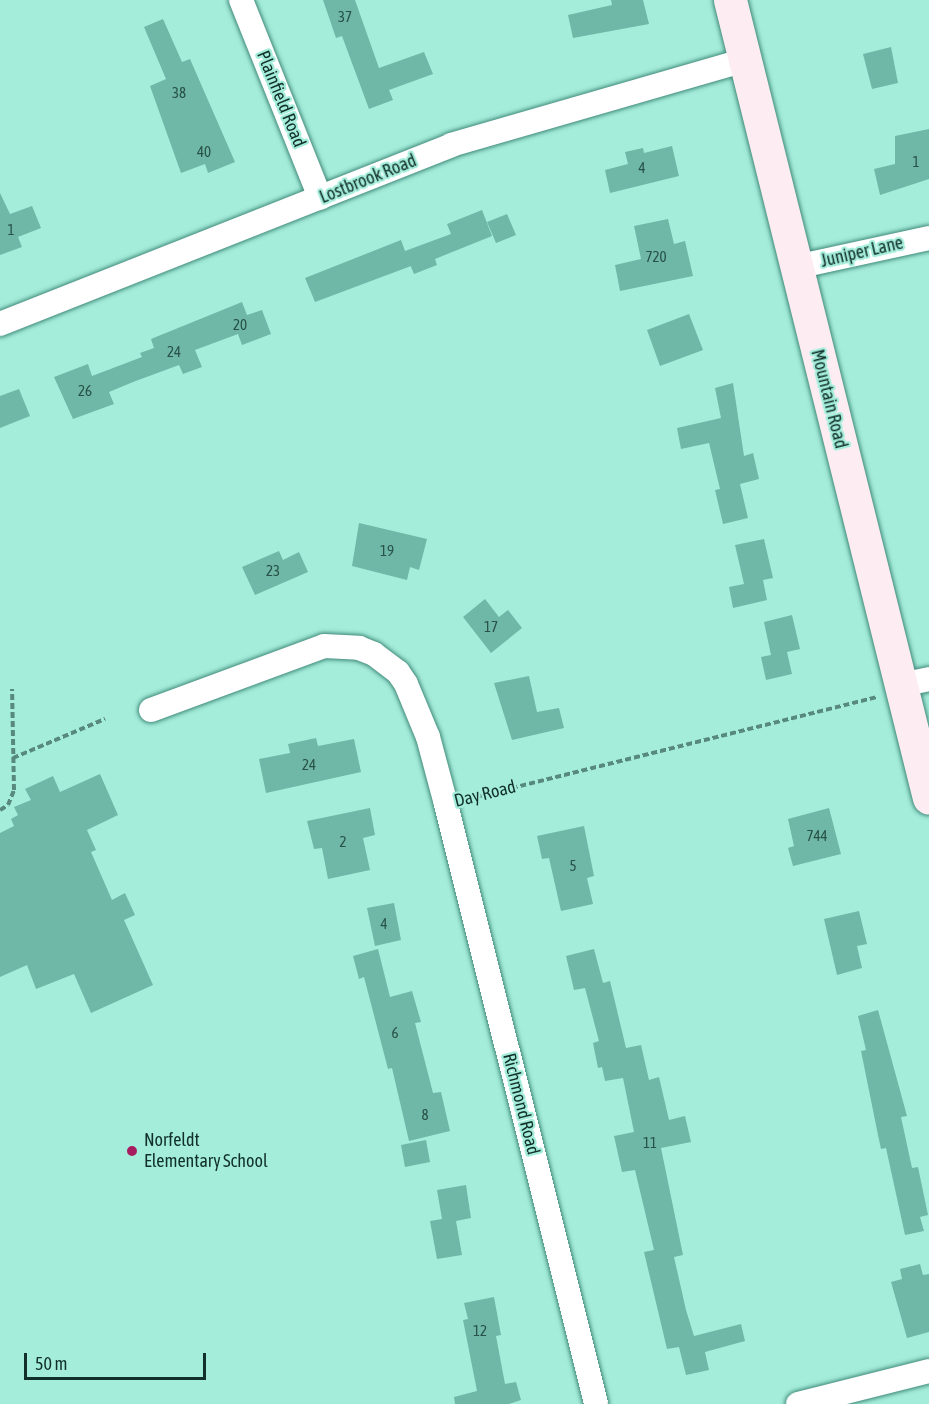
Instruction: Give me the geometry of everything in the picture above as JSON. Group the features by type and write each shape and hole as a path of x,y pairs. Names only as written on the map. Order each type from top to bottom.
{"main road":[{"name":"Mountain Road","path":"730,0 904,686 929,798"}],"street":[{"name":"Plainfield Road","path":"242,0 320,198"},
{"name":"Lostbrook Road","path":"0,324 451,145 745,60"},
{"name":"Juniper Lane","path":"796,267 929,238"},
{"name":"Day Road","path":"151,710 305,651 340,646 359,648 398,672 415,700 446,804"},
{"name":"Richmond Road","path":"446,804 596,1404"},
{"path":"798,1404 929,1371"}],"path":[{"name":"Day Road","path":"446,804 904,686"},
{"path":"0,810 12,797 12,688"},
{"path":"13,758 105,718"}],"building":[{"path":"323,0 355,0 379,68 424,52 433,74 389,90 393,100 369,109 342,36 336,38"},
{"path":"611,0 643,0 649,24 573,38 568,15 612,5"},
{"path":"163,19 182,62 190,59 235,162 208,173 205,164 181,173 150,86 166,79 144,27"},
{"path":"891,47 898,83 872,89 863,54"},
{"path":"929,129 929,179 880,195 874,169 895,164 895,136"},
{"path":"672,146 679,176 610,193 605,170 628,164 625,152 643,148 644,153"},
{"path":"0,193 10,214 32,206 41,228 18,237 22,247 0,255"},
{"path":"482,210 492,236 435,259 437,265 414,274 411,266 315,302 305,278 401,240 405,251 451,234 447,224"},
{"path":"507,214 516,235 496,243 487,222"},
{"path":"668,219 674,244 685,241 693,276 620,291 615,265 641,259 634,226"},
{"path":"242,302 247,315 262,310 271,334 242,345 238,334 195,350 202,367 183,374 179,365 133,382 109,392 114,404 73,419 54,377 88,364 92,376 142,357 140,353 154,348 151,339"},
{"path":"689,314 703,350 660,366 647,330"},
{"path":"733,383 744,456 753,453 759,479 740,484 748,518 723,524 715,490 720,489 709,443 681,449 677,428 721,418 715,388"},
{"path":"19,389 30,416 0,428 0,396"},
{"path":"359,523 427,539 419,570 410,567 407,580 352,566"},
{"path":"764,539 773,578 763,580 767,600 733,608 729,587 744,584 735,545"},
{"path":"279,551 283,560 299,552 308,572 255,595 242,567"},
{"path":"485,599 499,617 508,610 522,628 491,653 463,617"},
{"path":"792,615 800,649 787,652 792,674 766,680 761,657 771,655 764,622"},
{"path":"529,676 537,712 559,708 564,728 512,740 494,683"},
{"path":"316,738 318,746 354,739 361,772 266,793 259,759 290,753 288,744"},
{"path":"100,774 118,815 87,830 96,850 91,852 112,900 125,893 135,915 124,920 153,985 91,1013 74,974 36,989 27,965 0,977 0,833 14,826 11,819 18,815 14,807 31,800 25,789 53,776 60,792"},
{"path":"370,808 375,835 363,838 370,870 328,879 322,848 314,849 307,821"},
{"path":"829,808 841,854 793,866 788,848 794,846 788,819"},
{"path":"584,826 594,876 587,878 593,904 561,911 549,858 542,859 537,836"},
{"path":"394,903 401,940 375,946 367,908"},
{"path":"859,911 867,944 857,946 862,968 837,975 824,919"},
{"path":"378,949 390,997 412,991 421,1022 415,1023 433,1093 441,1092 450,1131 409,1141 392,1068 388,1069 364,977 359,979 353,956"},
{"path":"594,949 603,983 610,981 626,1048 641,1045 649,1080 659,1077 669,1120 685,1116 691,1142 661,1148 683,1255 674,1257 686,1310 694,1336 741,1324 745,1341 705,1352 709,1370 686,1375 679,1347 667,1349 644,1252 654,1250 635,1170 622,1172 614,1136 634,1132 623,1078 605,1081 602,1067 598,1068 593,1043 599,1041 585,988 574,990 566,956"},
{"path":"878,1010 907,1116 901,1117 912,1168 918,1167 928,1215 920,1217 924,1231 905,1235 886,1148 881,1149 861,1051 866,1050 858,1016"},
{"path":"426,1140 430,1162 405,1167 401,1145"},
{"path":"466,1185 471,1218 456,1221 462,1255 437,1259 430,1221 442,1219 437,1190"},
{"path":"920,1264 923,1275 929,1274 929,1332 907,1338 891,1282 902,1279 900,1269"},
{"path":"494,1297 501,1335 496,1336 505,1384 516,1382 521,1400 509,1404 455,1404 454,1397 477,1391 463,1320 468,1319 464,1303"}],"place":[{"name":"Norfeldt Elementary School","path":"132,1151"}]}
